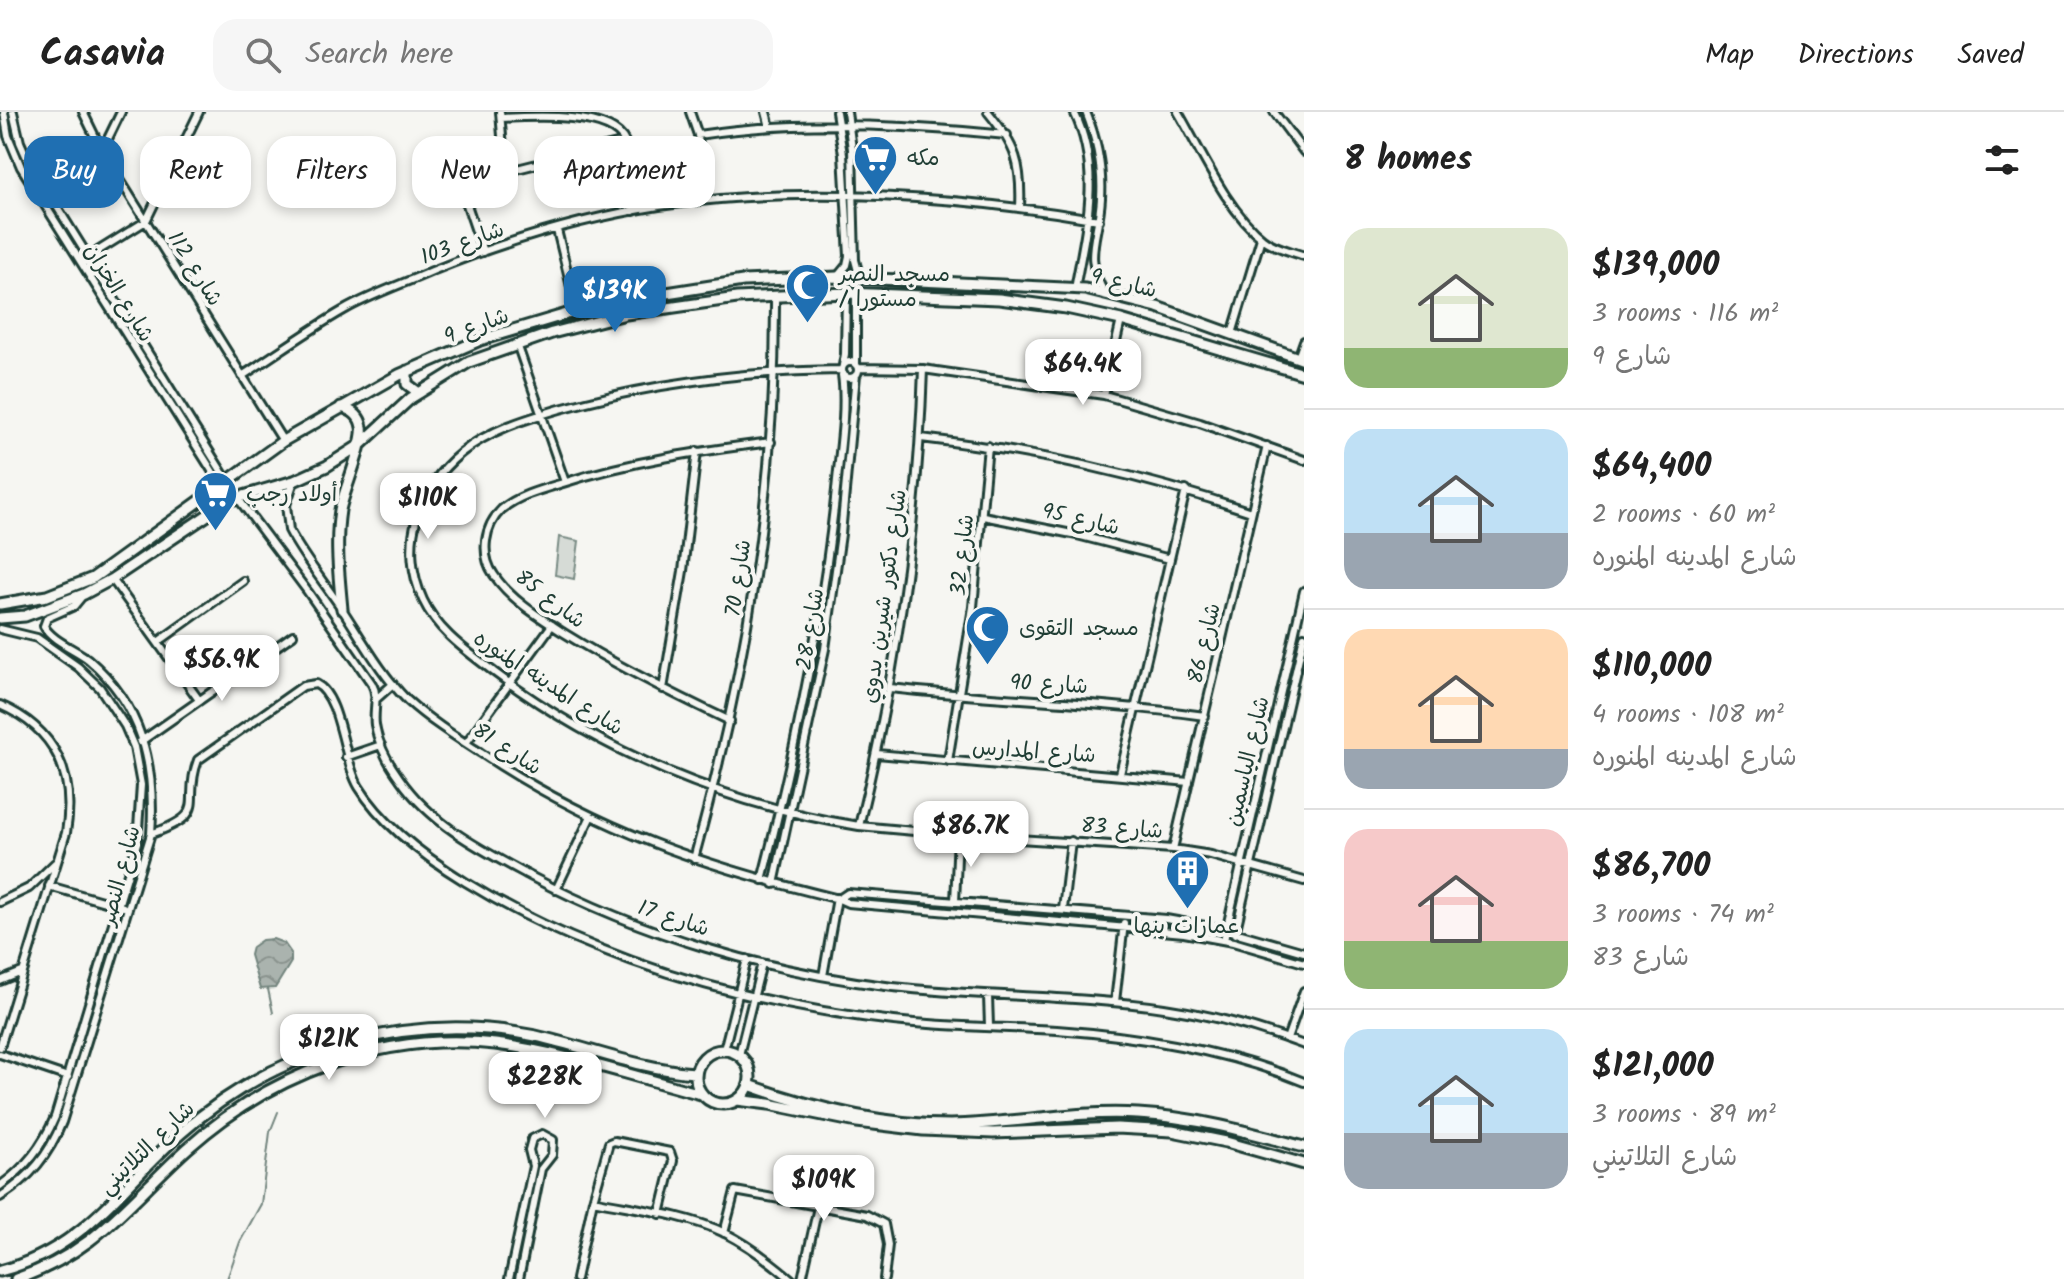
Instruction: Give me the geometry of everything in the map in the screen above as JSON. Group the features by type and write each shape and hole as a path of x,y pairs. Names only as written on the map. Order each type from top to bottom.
{"main road":[{"name":"شارع 9","path":"0,604 47,596 93,578 283,441 407,371 480,340 577,311 715,285 865,277 1072,289 1105,294 1180,315 1301,359"},
{"path":"1037,304 1043,294 1040,287"},
{"path":"1066,308 1063,299 1072,289"},
{"name":"شارع 9","path":"0,618 35,613 84,594 237,497 294,481 327,466 360,445 419,393 469,362 517,344 638,312 700,302 851,293 1037,304 1121,320 1304,374"},
{"path":"1176,335 1180,315"},
{"path":"1202,342 1208,325"},
{"path":"407,371 408,386 419,393"},
{"path":"341,407 353,412 360,421 363,433 345,487 339,521 342,609"},
{"name":"شارع التلاتيني","path":"0,1271 48,1252 87,1227 174,1139 223,1100 278,1068 337,1045 399,1031 478,1029 537,1037 662,1068 695,1073"},
{"name":"شارع التلاتيني","path":"16,1279 52,1265 93,1240 186,1150 234,1112 295,1078 361,1054 429,1043 495,1044 701,1094"},
{"path":"737,1100 749,1085 748,1069 739,1055 724,1050 705,1056 695,1073 696,1084 701,1094 718,1104 737,1100 769,1104 857,1122 912,1129 993,1133 1117,1128 1172,1131 1226,1142 1304,1164"},
{"path":"749,1085 820,1107 907,1122 951,1125 1075,1114 1136,1114 1221,1125 1304,1147"}],"street":[{"name":"شارع الخزان","path":"4,112 21,167 103,299 224,482"},
{"name":"شارع الخزان","path":"13,112 28,160 224,482"},
{"name":"شارع 112","path":"83,112 95,136"},
{"path":"109,136 121,112"},
{"path":"88,257 146,221 199,112"},
{"path":"690,112 698,135 770,127 839,125 1007,135"},
{"path":"766,112 770,127"},
{"path":"836,112 856,264 865,277"},
{"path":"837,277 844,270 849,256 847,112"},
{"path":"988,112 1007,135 1018,161 1020,208"},
{"path":"1072,289 1079,265 1091,179 1083,133 1074,112"},
{"path":"1086,112 1102,173 1092,264 1105,294"},
{"path":"1178,112 1228,198 1261,238 1304,256"},
{"path":"1274,112 1304,152"},
{"path":"502,136 501,115 590,113 612,122 623,136"},
{"name":"شارع 112","path":"124,186 283,441"},
{"name":"شارع 103","path":"715,199 849,197 928,200 1020,208 1099,220"},
{"path":"468,208 483,252"},
{"name":"شارع 103","path":"242,376 344,310 376,294 483,252 557,230 653,208"},
{"path":"557,230 577,311"},
{"path":"1232,334 1261,238"},
{"path":"1079,265 1085,268 1092,264"},
{"name":"شارع 28","path":"774,884 818,689 841,534 857,370 851,293"},
{"name":"شارع 28","path":"762,880 808,687 831,534 842,370 851,293"},
{"path":"103,299 111,294"},
{"name":"شارع 70","path":"694,859 730,721 751,610 771,442 775,296"},
{"path":"1104,395 1121,320"},
{"path":"1301,359 1304,341"},
{"path":"517,344 565,482"},
{"path":"857,370 850,379 842,370 849,362 857,370 923,369 1104,395 1304,460"},
{"name":"شارع دكتور شيرين بدوي","path":"859,826 890,688 913,521 921,438 923,369"},
{"name":"شارع المدينه المنوره","path":"791,812 713,789 660,768 608,743 509,683 438,625 417,584 412,547 421,503 446,467 482,439 540,415 645,388 775,371 842,370"},
{"path":"921,438 988,446 1094,465 1186,490 1251,512"},
{"name":"شارع 85","path":"730,721 663,689 552,625 495,578 486,558 485,547 490,526 502,509 521,497 631,464 697,451 771,442"},
{"name":"شارع 32","path":"948,761 973,607 988,446"},
{"name":"شارع 86","path":"1173,849 1267,446"},
{"path":"663,689 683,571 697,451"},
{"name":"شارع 81","path":"294,481 286,505 287,524 292,536 393,684 417,708 466,743 547,795 590,818 694,859 845,902 1124,927 1224,940 1304,963"},
{"path":"1120,774 1186,490"},
{"name":"شارع 17","path":"237,497 370,679 375,689 374,723 381,745 408,789 444,825 556,890 631,923 747,959 823,976 988,996 1115,1002 1215,1017 1304,1045"},
{"name":"شارع 95","path":"983,516 1077,535 1170,559"},
{"path":"112,579 199,700"},
{"path":"158,642 243,581"},
{"path":"308,592 323,582"},
{"name":"شارع الياسمين","path":"1224,940 1304,591"},
{"path":"43,641 48,633 44,626 47,618 74,606 84,594"},
{"path":"466,743 552,625"},
{"name":"شارع النصر","path":"0,629 43,641 100,688 114,707 134,747 141,785 141,824 72,1078"},
{"name":"شارع النصر","path":"48,633 80,653 109,681 134,719 143,740 153,785 151,834 131,907 72,1078"},
{"path":"1294,633 1304,636"},
{"path":"134,747 293,635"},
{"name":"شارع الياسمين","path":"1233,942 1304,636"},
{"path":"100,688 109,681"},
{"path":"151,834 187,817 193,800 198,760 303,686 316,684 333,703 346,757 359,788 391,825 429,857 472,884 526,915 595,947 666,973 739,992 861,1017 1059,1030 1152,1041 1243,1062 1304,1082"},
{"path":"375,700 393,684"},
{"path":"808,687 818,689"},
{"name":"شارع 90","path":"890,688 959,696 1135,706 1205,716"},
{"path":"0,705 33,724 50,742 62,763 69,786 70,810 66,833 0,1047"},
{"path":"346,757 381,745"},
{"name":"شارع المدارس","path":"877,754 1189,782"},
{"path":"1265,758 1276,760"},
{"name":"شارع 83","path":"791,812 859,826 1173,849 1251,865 1304,881"},
{"path":"556,890 590,818"},
{"path":"955,902 958,835"},
{"path":"1063,909 1071,841"},
{"path":"0,902 29,888 57,860"},
{"path":"49,886 131,907"},
{"name":"شارع 81","path":"838,898 848,893 1125,916 1227,930 1304,952"},
{"path":"823,976 838,898"},
{"path":"1002,905 1002,916"},
{"path":"1115,1002 1125,916"},
{"path":"724,1050 747,959"},
{"path":"739,1055 762,963"},
{"path":"0,981 22,972"},
{"path":"1287,1039 1304,991"},
{"path":"988,996 989,1026"},
{"path":"0,1054 72,1078"},
{"path":"0,1186 17,1174 46,1138 72,1078"},
{"path":"0,1197 31,1174 44,1158 62,1122 72,1078"},
{"path":"509,1279 533,1166 529,1146 532,1139 542,1134 553,1140 554,1150 541,1169 519,1279"},
{"path":"577,1279 593,1200 609,1143 614,1141 670,1152 673,1161 660,1214"},
{"path":"724,1233 735,1191 867,1215 884,1224 888,1245 884,1279"},
{"path":"593,1200 660,1214 724,1233 767,1259 791,1279"},
{"path":"802,1279 818,1207"}],"shaded area":[{"path":"559,537 579,541 574,579 555,575"}],"water":[{"path":"273,939 284,943 291,953 291,962 275,988 260,989 250,955 252,947 262,940"}],"waterway":[{"path":"268,989 273,1013"},
{"path":"227,1279 240,1242 261,1204 270,1132 278,1112"}],"place":[{"name":"مكه","path":"876,196"},
{"name":"مسجد النصر / مستورا","path":"808,325"},
{"name":"أولاد رجب","path":"215,532"},
{"name":"مسجد التقوى","path":"988,666"},
{"name":"عمارات بنها","path":"1187,911"}]}
